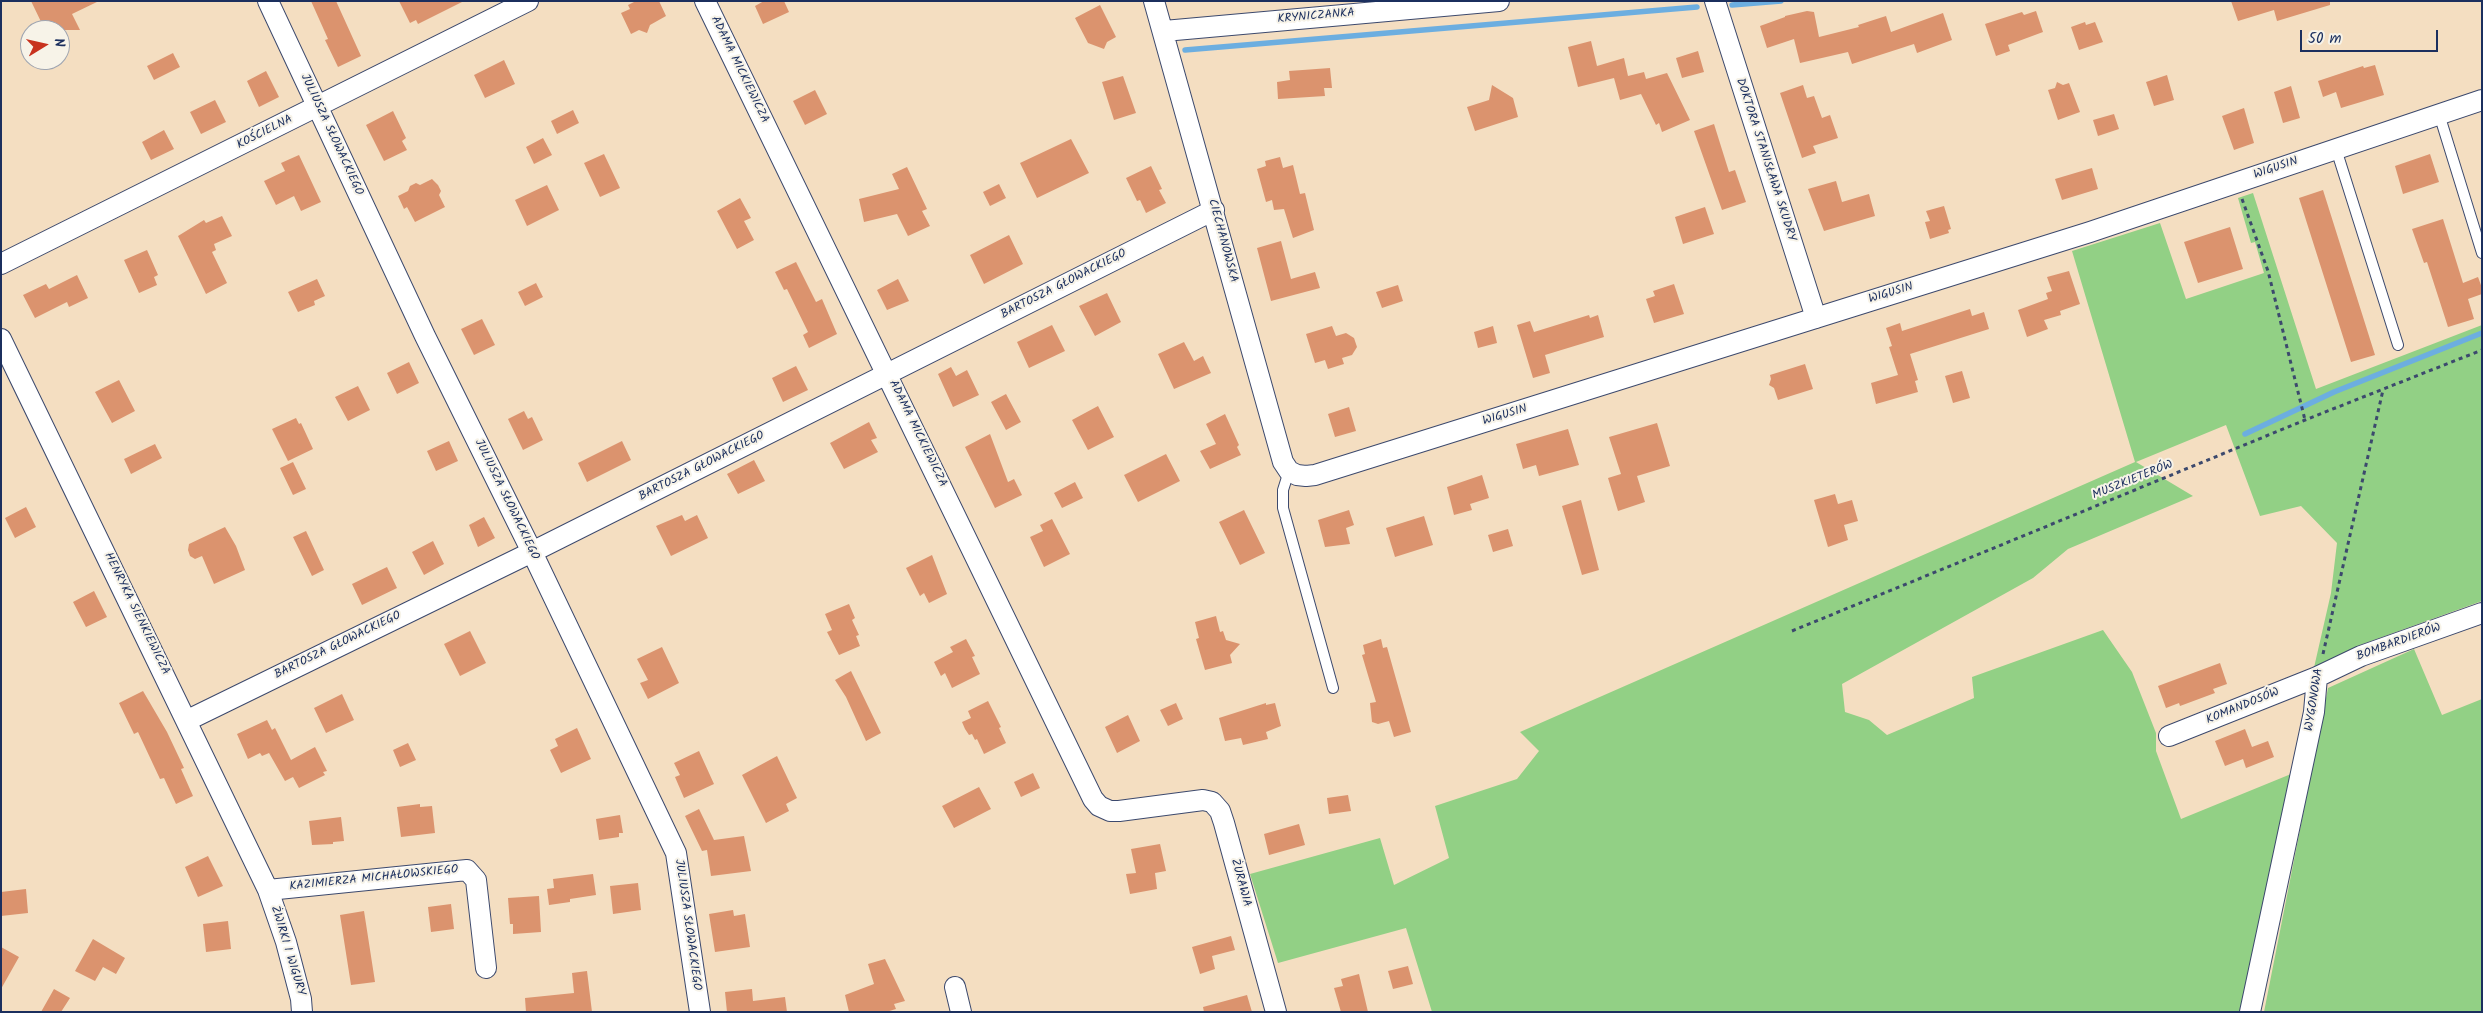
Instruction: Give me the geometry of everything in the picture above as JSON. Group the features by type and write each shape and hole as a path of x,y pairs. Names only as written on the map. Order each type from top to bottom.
{"street":[{"name":"JULIUSZA SŁOWACKIEGO","path":"268,1 425,336 532,552 676,853 700,1012"},
{"name":"KOŚCIELNA","path":"1,264 528,1"},
{"name":"ADAMA MICKIEWICZA","path":"706,1 1093,799 1099,806 1110,811 1165,805"},
{"name":"CIECHANOWSKA","path":"1154,1 1164,31 1283,462 1293,473"},
{"name":"KRYNICZANKA","path":"1164,31 1499,1"},
{"name":"DOKTORA STANISŁAWA SKUDRY","path":"1714,1 1816,318"},
{"name":"WIGUSIN","path":"1293,473 1315,475 1816,318 2090,232 2482,100"},
{"name":"BARTOSZA GŁOWACKIEGO","path":"188,720 532,552 1214,210"},
{"name":"HENRYKA SIENKIEWICZA","path":"1,339 188,720 268,890"},
{"name":"BOMBARDIERÓW","path":"2317,677 2361,656 2482,613"},
{"name":"KOMANDOSÓW","path":"2169,736 2317,677"},
{"name":"WYGONOWA","path":"2250,1012 2312,721 2317,677"},
{"name":"ŻURAWIA","path":"1165,805 1204,800 1212,802 1220,811 1276,1012"},
{"name":"KAZIMIERZA MICHAŁOWSKIEGO","path":"268,890 467,870 476,880 486,968"},
{"name":"ŻWIRKI I WIGURY","path":"268,890 286,942 301,999 302,1012"},
{"path":"954,987 961,1012"}],"lane":[{"path":"2439,114 2482,253"},
{"path":"2336,149 2398,345"},
{"path":"1293,473 1283,490 1282,508 1333,688"}],"path":[{"path":"2236,182 2268,271 2304,420"},
{"name":"MUSZKIETERÓW","path":"1792,630 2304,420 2482,350"},
{"name":"WYGONOWA","path":"2317,677 2383,390"}],"green space":[{"path":"2253,193 2316,389 2482,325 2482,601 2360,645 2313,672 2331,593 2337,543 2301,506 2260,516 2226,425 2136,462 2193,496 2068,549 2033,578 1842,684 1845,712 1869,720 1887,735 1974,698 1972,677 2103,630 2132,672 2156,733 2156,751 2181,819 2291,774 2244,1012 1432,1012 1406,928 1278,963 1250,874 1380,838 1394,885 1449,858 1435,806 1517,779 1539,751 1520,732 2135,462 2072,251 2160,223 2186,299 2264,273 2255,242 2251,243 2238,198"},
{"path":"2414,649 2442,715 2482,699 2482,1012 2264,1012 2328,688"}],"building":[{"path":"31,1 99,1 72,14 80,30 70,30 70,20 40,20"},
{"path":"311,1 336,1 361,56 338,67 325,40 328,39"},
{"path":"399,1 464,1 418,24 416,20 410,23"},
{"path":"636,1 659,1 666,16 650,25 647,33 639,30 631,34 621,13 630,9 628,5"},
{"path":"764,1 784,1 789,12 763,24 755,6"},
{"path":"2231,1 2330,1 2330,5 2277,21 2274,10 2238,21"},
{"path":"1100,5 1116,37 1107,42 1104,49 1088,43 1075,18"},
{"path":"1807,11 1814,12 1819,37 1859,27 1858,25 1886,16 1891,32 1943,13 1952,40 1917,53 1914,44 1852,64 1848,52 1800,63 1794,39 1767,48 1760,26 1785,16"},
{"path":"2036,11 2043,32 2008,45 2010,51 1996,56 1985,24 2022,12 2024,15"},
{"path":"2085,22 2086,25 2095,22 2103,42 2079,50 2071,27"},
{"path":"1591,41 1597,66 1624,58 1628,76 1644,72 1646,79 1667,73 1690,120 1662,132 1659,123 1656,125 1641,94 1620,100 1614,78 1578,87 1568,47"},
{"path":"1698,51 1704,72 1682,78 1676,58"},
{"path":"173,53 180,67 154,80 147,66"},
{"path":"504,60 515,84 485,98 474,75"},
{"path":"2375,65 2384,95 2341,108 2336,92 2323,97 2318,81 2363,66 2364,68"},
{"path":"1330,68 1332,88 1324,88 1325,96 1278,99 1277,82 1290,80 1289,71"},
{"path":"266,71 279,97 259,107 247,81"},
{"path":"2167,75 2174,100 2154,106 2146,82"},
{"path":"1123,76 1136,113 1114,120 1102,82"},
{"path":"2057,82 2063,85 2069,83 2080,112 2058,120 2048,90 2055,88"},
{"path":"1492,85 1513,98 1518,117 1475,131 1467,107 1489,100"},
{"path":"1803,85 1807,98 1814,96 1822,118 1830,115 1838,138 1813,146 1816,153 1802,158 1780,93"},
{"path":"2291,86 2300,118 2283,123 2274,92"},
{"path":"815,90 827,114 805,125 793,101"},
{"path":"215,100 226,122 201,134 190,112"},
{"path":"2244,108 2254,143 2234,150 2222,116"},
{"path":"573,110 579,123 557,134 551,121"},
{"path":"393,111 406,138 402,141 407,150 384,161 366,125"},
{"path":"2114,114 2119,129 2098,136 2093,120"},
{"path":"1714,124 1729,172 1735,170 1746,202 1722,210 1694,131"},
{"path":"164,130 174,149 151,160 142,142"},
{"path":"543,138 552,155 534,164 526,147"},
{"path":"1071,139 1089,173 1037,198 1020,163"},
{"path":"604,154 620,188 600,197 584,163"},
{"path":"2430,154 2439,182 2403,194 2395,166"},
{"path":"299,155 321,202 301,211 294,196 276,205 264,181 285,171 281,163"},
{"path":"1280,157 1283,168 1293,165 1300,194 1305,193 1314,230 1293,238 1284,209 1274,210 1272,200 1266,202 1257,169 1266,166 1265,161"},
{"path":"1151,166 1162,189 1159,190 1166,203 1146,213 1140,200 1137,201 1126,178"},
{"path":"907,167 927,209 922,211 930,226 908,236 897,214 864,222 859,199 899,189 892,174"},
{"path":"2092,168 2098,189 2062,200 2055,179"},
{"path":"432,179 441,191 439,195 445,207 415,222 407,207 404,209 398,196 408,191 410,186 416,183 420,185"},
{"path":"1836,181 1842,202 1869,194 1875,216 1824,231 1808,189"},
{"path":"999,184 1006,198 990,206 983,192"},
{"path":"547,185 559,210 527,226 515,200"},
{"path":"2323,190 2375,355 2351,362 2299,198"},
{"path":"740,198 751,218 744,221 754,240 737,249 717,211"},
{"path":"1944,206 1951,229 1948,230 1949,233 1930,239 1925,222 1930,221 1926,211"},
{"path":"1705,207 1714,234 1683,244 1675,217"},
{"path":"222,216 232,236 214,244 216,250 212,252 227,283 206,294 178,236 204,220 206,223"},
{"path":"2443,219 2463,283 2478,277 2482,288 2482,294 2468,299 2474,319 2448,327 2427,262 2424,263 2412,229"},
{"path":"2230,227 2243,269 2198,283 2184,242"},
{"path":"1009,235 1023,264 984,284 970,255"},
{"path":"1281,241 1291,279 1315,272 1320,288 1271,301 1257,248"},
{"path":"147,250 158,275 154,277 157,285 139,293 124,260"},
{"path":"796,262 816,302 822,299 837,334 809,348 803,335 808,332 787,289 784,290 775,272"},
{"path":"2069,271 2080,304 2060,311 2061,315 2044,320 2048,329 2027,337 2018,310 2048,299 2046,293 2052,291 2047,277"},
{"path":"77,275 88,298 69,307 67,302 35,318 23,295 46,284 49,289"},
{"path":"317,279 325,296 314,301 315,305 298,312 288,292"},
{"path":"898,279 909,301 887,310 877,290"},
{"path":"536,283 543,297 525,306 518,292"},
{"path":"1674,284 1684,314 1654,323 1646,299 1655,296 1653,291"},
{"path":"1398,285 1403,301 1382,308 1376,292"},
{"path":"1107,293 1121,322 1095,336 1079,306"},
{"path":"1970,309 1972,316 1984,312 1989,329 1910,354 1918,380 1915,381 1918,392 1876,404 1871,383 1898,375 1889,347 1892,346 1886,328 1900,323 1902,331"},
{"path":"1589,315 1590,318 1598,315 1604,337 1545,355 1550,373 1533,378 1517,325 1530,321 1534,332"},
{"path":"482,319 495,345 474,355 461,329"},
{"path":"1052,325 1065,351 1029,368 1017,342"},
{"path":"1332,326 1336,336 1346,333 1354,338 1357,347 1352,355 1342,358 1344,364 1328,369 1325,360 1315,363 1306,334"},
{"path":"1493,326 1497,343 1478,348 1474,332"},
{"path":"1184,342 1194,361 1203,356 1211,373 1174,389 1158,354"},
{"path":"409,362 419,383 397,394 387,373"},
{"path":"1805,364 1813,389 1778,400 1774,388 1769,385 1770,375"},
{"path":"796,366 808,390 783,402 772,378"},
{"path":"951,367 956,376 967,370 979,395 953,407 938,374"},
{"path":"1962,371 1970,398 1953,403 1945,376"},
{"path":"119,380 135,411 112,423 95,392"},
{"path":"358,386 370,410 348,421 335,397"},
{"path":"1006,394 1021,422 1006,430 991,402"},
{"path":"1098,406 1114,437 1088,450 1072,420"},
{"path":"1349,407 1356,431 1335,437 1328,414"},
{"path":"524,411 528,419 532,417 543,440 523,450 508,419"},
{"path":"1225,414 1239,445 1237,447 1241,455 1210,469 1200,451 1216,444 1206,424"},
{"path":"296,418 299,424 301,423 313,449 288,461 272,429"},
{"path":"869,422 877,438 871,440 878,452 844,469 830,443"},
{"path":"1657,423 1670,466 1637,476 1645,502 1618,511 1608,478 1621,474 1609,437"},
{"path":"1568,429 1579,465 1539,476 1536,465 1523,469 1516,444"},
{"path":"990,434 1008,482 1014,479 1022,495 995,508 965,447"},
{"path":"449,441 458,461 436,471 427,451"},
{"path":"622,441 631,460 587,482 578,463"},
{"path":"155,444 162,458 131,474 124,459"},
{"path":"1166,454 1180,481 1138,502 1124,475"},
{"path":"754,460 765,481 738,494 727,474"},
{"path":"293,462 306,489 293,495 280,468"},
{"path":"1482,475 1489,498 1470,504 1472,510 1454,515 1447,487"},
{"path":"1075,482 1083,498 1062,508 1054,493"},
{"path":"1835,494 1838,504 1852,500 1858,521 1844,525 1848,540 1828,547 1814,500"},
{"path":"1581,500 1599,570 1582,575 1562,506"},
{"path":"26,507 36,527 15,538 5,518"},
{"path":"1244,510 1265,553 1240,565 1219,522"},
{"path":"1349,510 1354,525 1346,528 1350,544 1325,547 1318,520"},
{"path":"682,515 685,521 697,515 708,538 671,556 656,526"},
{"path":"1424,516 1433,545 1395,557 1386,528"},
{"path":"484,517 495,538 478,547 469,525"},
{"path":"1052,519 1070,554 1044,567 1030,537 1043,531 1040,525"},
{"path":"225,527 236,546 245,570 214,584 202,556 195,559 190,556 189,544"},
{"path":"1508,529 1513,546 1493,552 1488,535"},
{"path":"306,531 324,570 312,576 293,537"},
{"path":"433,541 444,564 424,575 412,552"},
{"path":"932,555 947,594 929,603 924,593 920,596 906,568"},
{"path":"387,567 397,588 362,605 352,584"},
{"path":"94,591 107,617 86,627 73,602"},
{"path":"849,604 855,618 852,620 859,635 856,636 860,646 839,655 827,632 832,630 825,614"},
{"path":"1216,616 1220,632 1223,631 1226,640 1240,644 1230,655 1232,663 1205,670 1196,639 1199,638 1195,622"},
{"path":"470,631 486,663 460,676 444,644"},
{"path":"966,639 975,656 972,657 980,674 952,688 945,673 941,676 934,662 953,652 950,647"},
{"path":"1381,639 1383,648 1387,647 1411,732 1394,737 1389,721 1378,724 1372,722 1370,703 1376,702 1362,655 1365,654 1363,645"},
{"path":"662,647 679,683 648,699 640,683 648,680 637,659"},
{"path":"2220,663 2227,684 2213,689 2215,693 2180,706 2179,703 2166,708 2158,686"},
{"path":"851,671 881,733 866,741 846,697 835,680"},
{"path":"143,691 167,732 184,768 181,769 193,796 176,804 164,778 160,779 138,732 134,734 119,703"},
{"path":"342,694 354,720 326,733 314,708"},
{"path":"988,701 1001,727 999,728 1006,743 984,754 977,739 975,740 972,734 969,735 962,722 971,718 968,711"},
{"path":"1176,703 1183,719 1168,726 1160,710"},
{"path":"1266,703 1266,705 1275,703 1281,726 1266,732 1268,739 1243,745 1241,738 1225,741 1219,718"},
{"path":"1128,715 1140,741 1117,753 1105,727"},
{"path":"267,720 272,730 275,728 291,760 315,747 327,771 323,772 325,775 299,788 293,777 285,781 269,753 262,756 260,753 248,759 237,734"},
{"path":"577,728 591,759 561,773 550,750 558,746 555,739"},
{"path":"2245,729 2252,747 2268,741 2274,757 2246,768 2243,759 2225,766 2215,741"},
{"path":"408,743 416,760 400,767 393,750"},
{"path":"699,751 714,784 684,798 675,777 680,775 674,763"},
{"path":"777,756 797,798 786,804 789,811 766,823 742,775"},
{"path":"1033,773 1040,788 1021,797 1014,782"},
{"path":"979,787 991,809 954,828 942,806"},
{"path":"1348,795 1351,811 1329,814 1327,798"},
{"path":"420,804 420,807 432,806 435,833 401,837 397,807"},
{"path":"699,809 714,840 744,836 751,871 711,876 707,850 702,851 685,816"},
{"path":"620,815 623,833 619,833 619,837 599,840 596,819"},
{"path":"341,817 344,841 333,842 333,844 312,845 309,821"},
{"path":"1299,824 1305,845 1269,855 1264,834"},
{"path":"1160,844 1166,871 1155,873 1157,889 1130,894 1126,874 1136,873 1131,849"},
{"path":"208,856 223,886 198,897 185,867"},
{"path":"593,874 596,895 549,905 547,889 554,888 553,879"},
{"path":"638,883 641,910 613,914 610,886"},
{"path":"26,889 28,913 1,916 1,892"},
{"path":"539,896 541,932 513,934 513,924 510,924 508,898"},
{"path":"451,904 454,929 431,932 428,907"},
{"path":"733,910 734,916 745,914 750,947 715,952 709,914"},
{"path":"364,911 375,982 351,985 340,915"},
{"path":"228,921 231,949 206,952 203,924"},
{"path":"1231,936 1235,950 1212,956 1215,969 1200,974 1192,947"},
{"path":"93,939 125,958 116,974 103,967 95,981 75,971"},
{"path":"1,947 19,957 1,989"},
{"path":"885,959 905,1001 894,1004 896,1009 886,1012 849,1012 845,995 874,984 868,964"},
{"path":"1408,966 1413,984 1393,989 1388,971"},
{"path":"587,971 592,1012 526,1012 525,998 574,993 572,973"},
{"path":"1359,974 1368,1012 1341,1012 1334,988 1343,986 1341,979"},
{"path":"54,989 70,998 61,1012 41,1012"},
{"path":"752,989 753,1001 785,997 787,1012 727,1012 725,992"},
{"path":"1247,995 1252,1012 1204,1012 1203,1007"}],"waterway":[{"path":"1732,5 1781,1"},
{"path":"1185,50 1697,7"},
{"path":"2245,434 2334,392 2482,333"}]}
